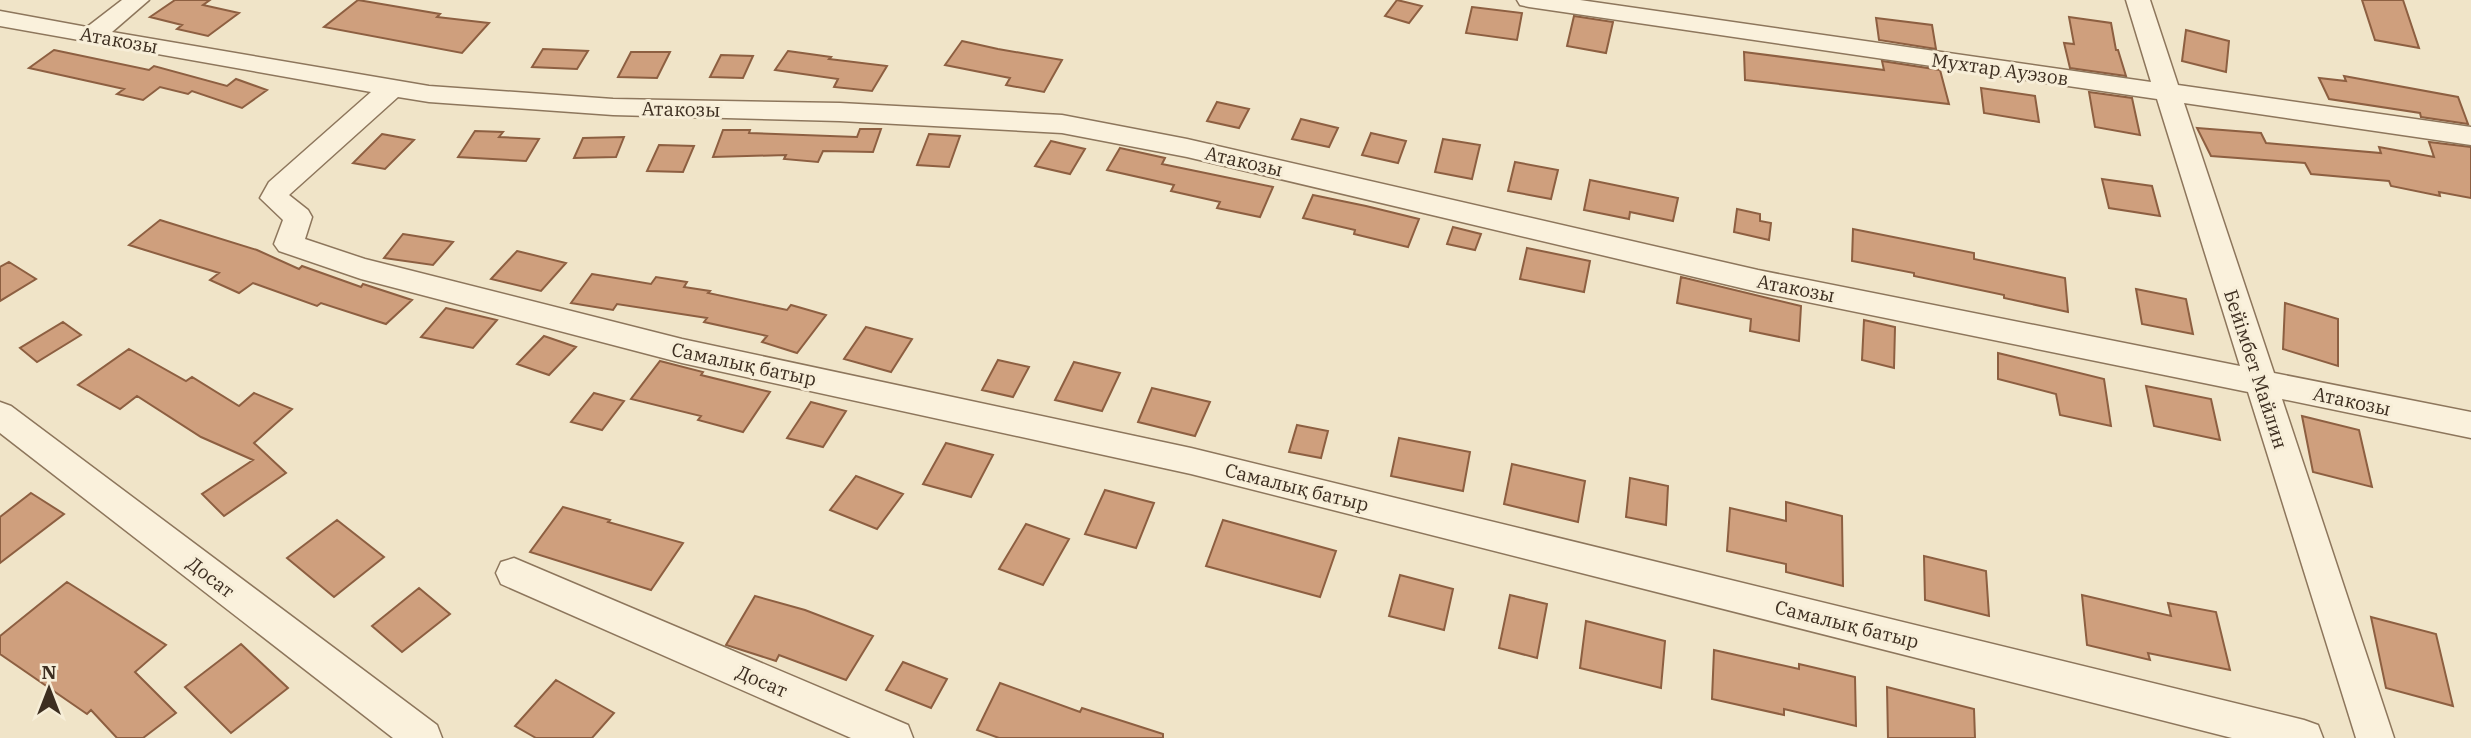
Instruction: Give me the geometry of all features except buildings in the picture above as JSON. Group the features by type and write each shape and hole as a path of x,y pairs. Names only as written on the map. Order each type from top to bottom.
{"street":[{"path":"93,34 138,0"},
{"name":"Мухтар Ауэзов","path":"1528,0 2471,136"},
{"name":"Бейімбет Майлин","path":"2138,0 2375,738"},
{"name":"Атакозы","path":"0,18 429,94 613,107 840,112 1062,124 1187,148 1758,281 2471,425"},
{"name":"Самалық батыр","path":"392,88 279,189 274,198 298,217 289,244 362,268 682,351 1191,461 2304,738"},
{"name":"Досат","path":"0,415 423,738"},
{"name":"Досат","path":"514,573 894,738"}]}
